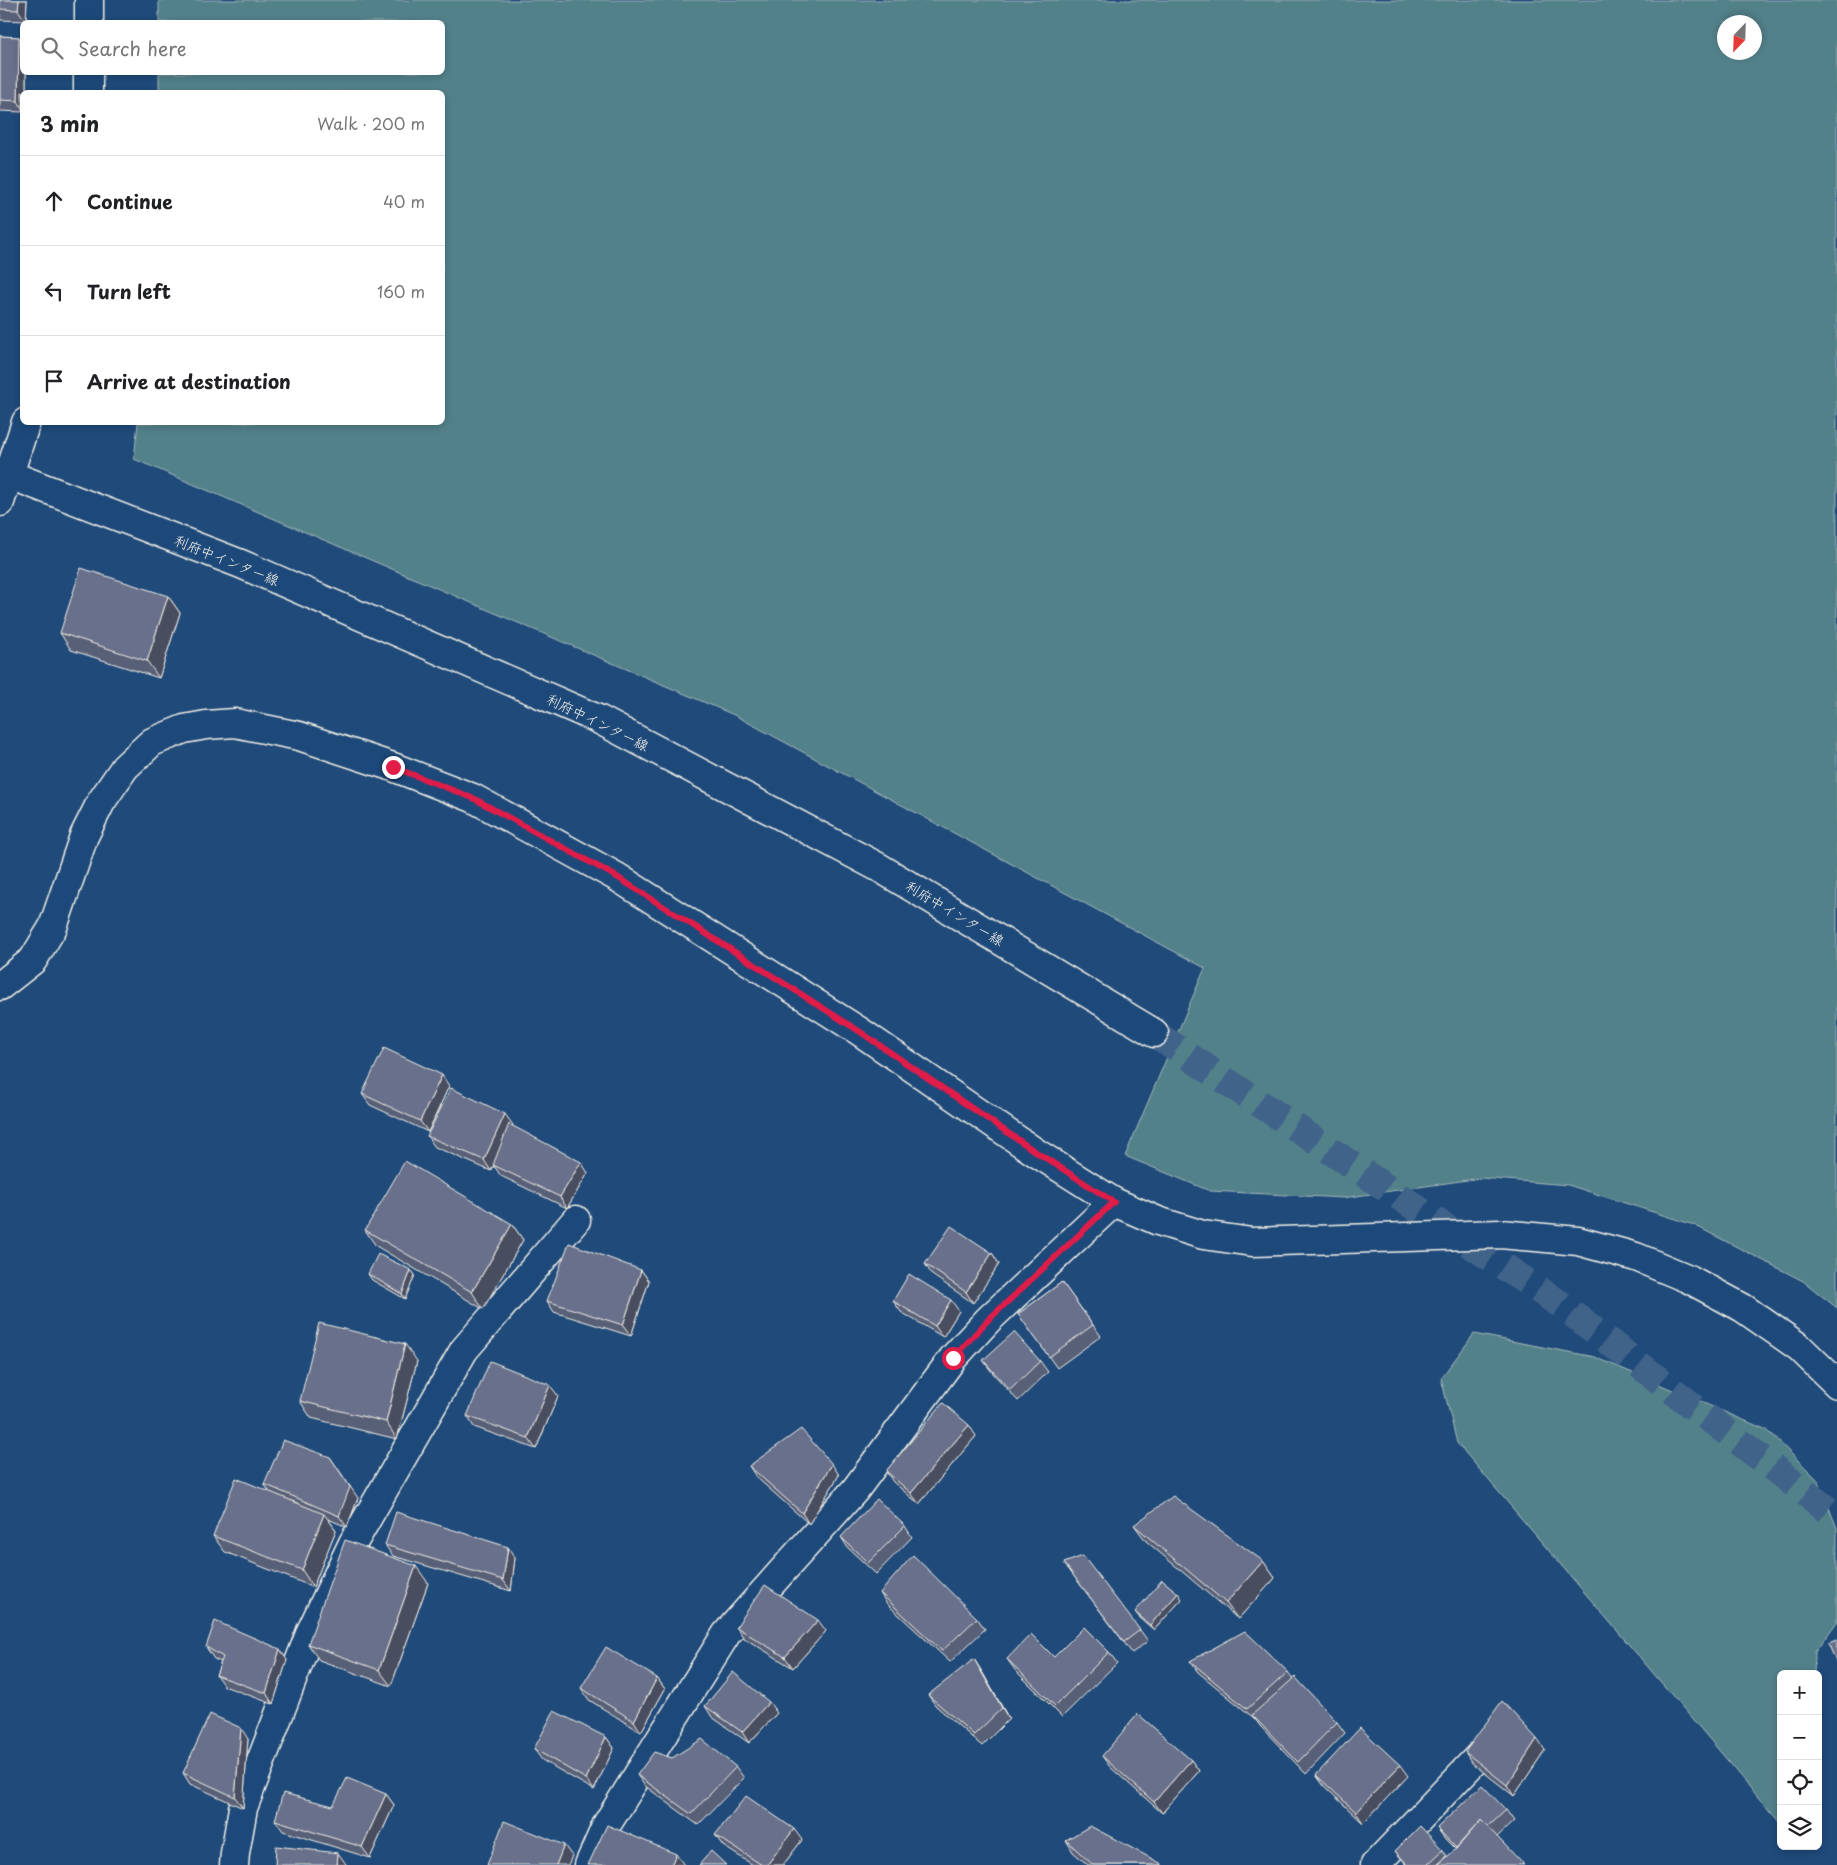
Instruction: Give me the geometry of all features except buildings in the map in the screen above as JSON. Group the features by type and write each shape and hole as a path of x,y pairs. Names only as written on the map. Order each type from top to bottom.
{"street":[{"path":"89,0 89,20"},
{"path":"88,75 88,90"},
{"path":"0,502 5,474 25,425"},
{"name":"利府中インター線","path":"5,474 242,564 598,719 880,868 1154,1033"},
{"path":"0,986 33,960 52,928 84,836 101,802 125,767 152,742 184,729 235,723 298,736 393,767 473,798 548,838 617,877 859,1031 1036,1152 1114,1202 1158,1221 1203,1235 1252,1242 1502,1234 1578,1241 1636,1257 1689,1279 1743,1308 1800,1347 1837,1384"},
{"path":"589,1865 606,1824 727,1633 855,1490 953,1358 988,1320 1114,1202"},
{"path":"234,1865 234,1854 243,1808 311,1631 353,1543 464,1350 576,1220"},
{"path":"1376,1865 1481,1754"}],"green space":[{"path":"159,0 1837,0 1837,1308 1803,1281 1694,1225 1568,1185 1481,1178 1343,1198 1210,1191 1125,1156 1205,968 734,715 134,459 138,425 445,425 445,90 159,90 159,75 445,75 445,20 159,20"},
{"path":"1474,1334 1595,1357 1767,1430 1818,1480 1837,1528 1837,1622 1815,1652 1814,1670 1777,1670 1777,1818 1457,1443 1441,1378"}],"tunnel":[{"path":"1154,1033 1560,1304 1837,1517"}],"route":[{"path":"393,767 473,798 617,877 859,1031 1036,1152 1114,1202 988,1320 953,1358"}]}
